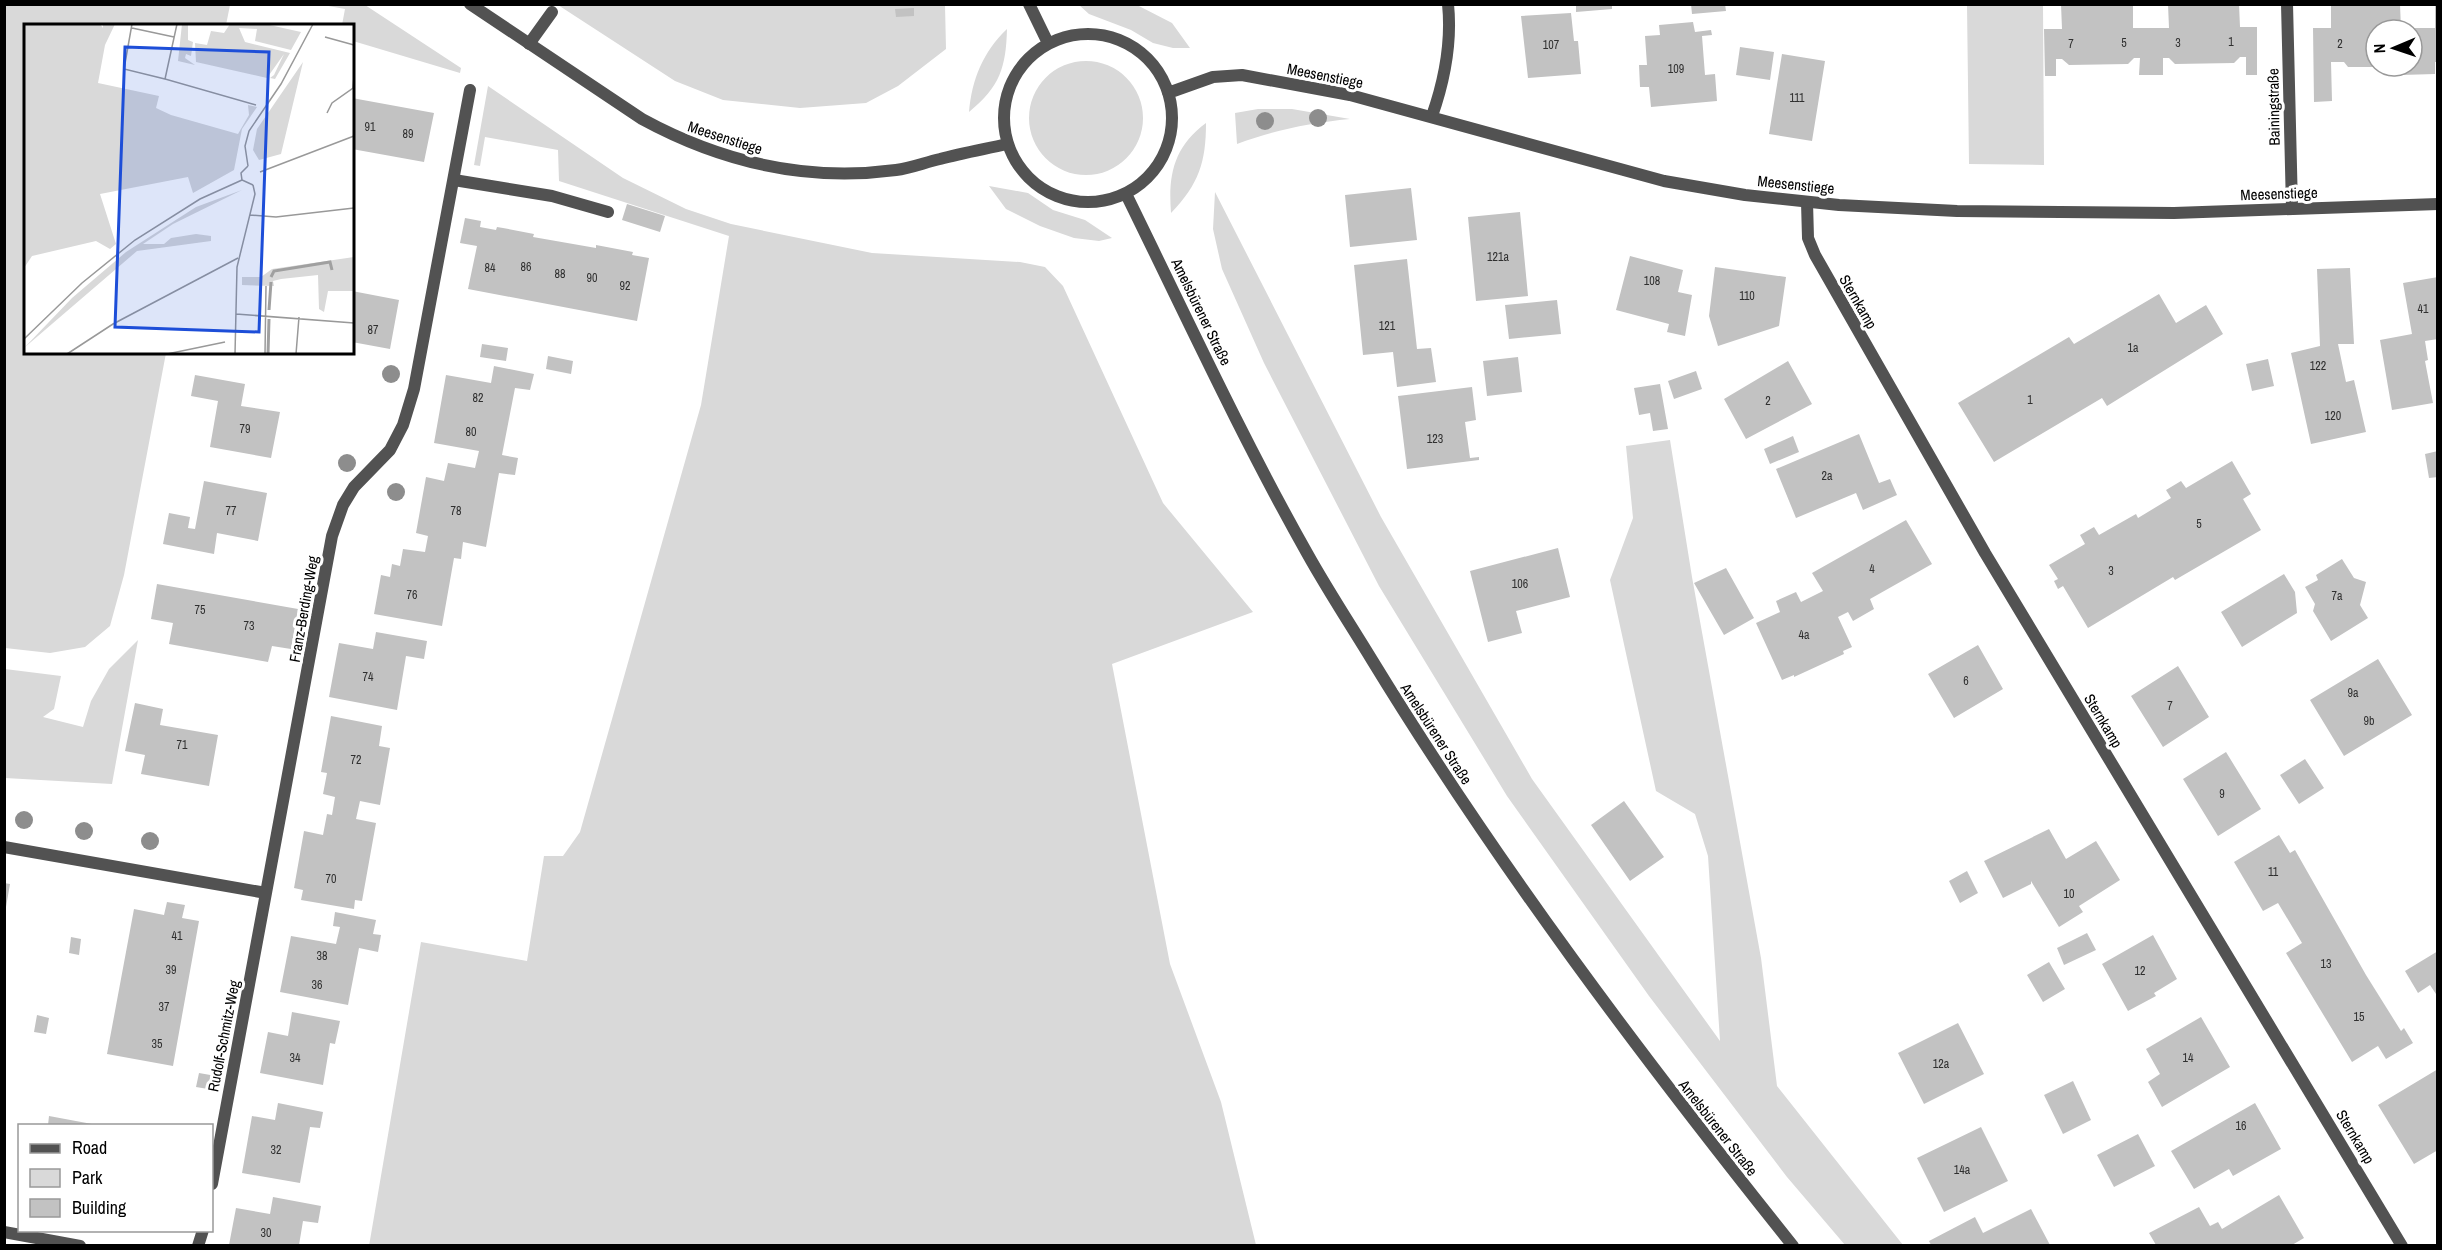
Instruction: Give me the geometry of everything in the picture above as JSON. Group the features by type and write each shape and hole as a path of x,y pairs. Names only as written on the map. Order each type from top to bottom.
{"street":[{"name":"Meesenstiege","path":"470,4 613,101 670,135 729,158 777,169 831,175 897,170 1007,144"},
{"path":"1029,4 1048,43"},
{"path":"1432,116 1443,86 1446,65 1450,24 1448,4"},
{"name":"Bainingstraße","path":"2287,4 2292,208"},
{"path":"529,44 552,12"},
{"path":"1076,34 1107,35 1135,47 1156,68 1168,93 1172,123 1165,152 1147,179 1126,194 1100,202 1069,201 1039,188 1019,168 1007,144 1003,118 1008,89 1025,60 1048,43 1076,34"},
{"name":"Meesenstiege","path":"1168,93 1213,77 1242,75 1350,95 1664,181 1745,195 1807,202 1957,211 2174,213 2438,204"},
{"name":"Franz-Berding-Weg","path":"266,893 332,536 354,487 390,450 404,425 414,389 471,90"},
{"path":"454,180 552,196 608,212"},
{"name":"Amelsbürener Straße","path":"1126,194 1241,430 1308,555 1433,760 1594,989 1680,1104 1793,1245"},
{"name":"Sternkamp","path":"1807,202 1808,238 1867,350 1985,553 2402,1245"},
{"path":"4,848 266,893"},
{"name":"Rudolf-Schmitz-Weg","path":"213,1179 266,893"},
{"path":"4,1232 80,1245"}],"green space":[{"path":"5,4 230,5 226,24 24,24 24,354 166,354 124,575 110,626 85,647 50,653 5,648"},
{"path":"323,5 365,5 461,68 460,73 354,41 354,24 342,24 345,9"},
{"path":"558,5 945,5 946,49 898,86 866,103 800,108 723,100 675,81"},
{"path":"1079,5 1137,5 1172,23 1190,48 1173,48 1153,43 1131,30 1089,14"},
{"path":"1967,5 2043,5 2044,165 1969,164"},
{"path":"1007,29 1005,54 999,75 988,94 969,112 973,88 980,67 991,47"},
{"path":"1086,61 1108,66 1126,78 1138,96 1143,118 1138,140 1126,158 1108,170 1086,175 1064,170 1046,158 1034,140 1029,118 1034,96 1046,78 1064,66"},
{"path":"488,86 623,178 686,209 731,224 872,253 1020,262 1045,267 1063,286 1163,503 1253,612 1112,664 1170,964 1221,1102 1256,1245 369,1246 421,942 527,961 544,856 563,856 580,832 701,405 729,236 559,181 558,150 485,137 480,166 474,165"},
{"path":"1258,109 1292,109 1350,119 1292,128 1237,144 1235,113"},
{"path":"1206,123 1199,172 1188,192 1171,213 1171,186 1175,162 1187,142"},
{"path":"989,186 1028,193 1053,210 1085,220 1112,238 1099,241 1074,238 1040,226 1006,209"},
{"path":"1215,192 1381,517 1532,779 1720,1041 1708,856 1695,814 1656,791 1610,580 1633,518 1626,446 1670,440 1692,577 1761,958 1777,1086 1903,1245 1845,1245 1787,1177 1649,996 1507,796 1379,586 1264,363 1222,269 1213,229"},
{"path":"138,640 112,784 5,778 5,669 61,676 54,709 43,717 83,727 91,701 109,669"}],"building":[{"path":"1576,4 1612,4 1612,9 1576,12"},
{"path":"1691,4 1725,4 1726,11 1692,14"},
{"path":"2061,4 2133,4 2133,28 2169,28 2168,4 2239,4 2240,27 2257,27 2257,75 2246,75 2246,57 2240,57 2234,63 2175,64 2169,58 2163,58 2163,75 2139,75 2140,58 2134,58 2128,64 2069,65 2062,59 2056,59 2056,76 2045,76 2044,29 2062,29"},
{"path":"2331,4 2400,4 2401,18 2364,18 2364,67 2348,67 2344,62 2331,62 2332,101 2314,102 2313,28 2331,28"},
{"path":"2435,4 2438,4 2438,62 2435,62 2435,74 2424,74 2424,28 2435,28"},
{"path":"914,8 914,16 896,17 895,9"},
{"path":"1571,13 1574,41 1578,41 1581,74 1528,78 1521,16"},
{"path":"1693,22 1695,32 1711,30 1712,35 1702,36 1705,75 1715,74 1717,101 1651,107 1649,87 1640,87 1639,65 1647,65 1645,36 1660,35 1659,25"},
{"path":"1740,47 1774,52 1770,80 1736,75"},
{"path":"1782,54 1825,61 1812,141 1769,134"},
{"path":"354,98 434,113 424,162 354,149"},
{"path":"1411,188 1417,240 1350,247 1345,195"},
{"path":"627,204 665,216 660,232 622,220"},
{"path":"1520,212 1528,296 1476,301 1468,217"},
{"path":"465,218 481,221 480,227 496,230 497,227 503,228 534,234 533,237 596,248 596,245 633,252 632,255 649,258 637,321 468,289 477,246 460,243"},
{"path":"1630,256 1683,270 1678,292 1692,295 1685,336 1667,332 1669,324 1616,310"},
{"path":"1407,259 1417,349 1431,348 1436,382 1397,387 1393,352 1363,355 1354,265"},
{"path":"1715,267 1786,277 1779,326 1718,346 1709,316"},
{"path":"2350,268 2354,344 2338,344 2346,382 2354,380 2366,432 2311,444 2291,353 2320,346 2317,269"},
{"path":"2438,277 2438,339 2425,341 2428,360 2425,361 2433,403 2392,410 2380,340 2412,334 2403,283"},
{"path":"354,291 399,300 390,349 354,342"},
{"path":"2159,294 2176,323 2206,305 2223,334 2107,406 2102,398 1994,462 1958,403 2069,337 2074,344"},
{"path":"1557,300 1561,334 1509,339 1505,305"},
{"path":"482,344 508,348 506,361 480,357"},
{"path":"548,356 573,361 571,374 546,369"},
{"path":"1518,357 1522,392 1487,396 1483,361"},
{"path":"2268,359 2274,386 2252,391 2246,364"},
{"path":"1788,361 1812,404 1746,439 1724,399"},
{"path":"494,366 534,374 530,390 515,388 502,455 518,458 515,475 499,473 486,547 463,542 461,559 454,558 442,626 374,614 381,575 390,577 392,564 400,566 403,549 425,552 428,536 416,533 426,477 444,481 448,463 475,468 479,451 434,443 446,375 491,383"},
{"path":"1696,371 1702,389 1674,399 1668,381"},
{"path":"195,375 245,384 241,406 280,412 271,458 210,447 218,401 191,396"},
{"path":"1660,384 1668,429 1653,431 1650,413 1639,415 1634,388"},
{"path":"1472,387 1476,420 1465,422 1470,458 1479,457 1479,460 1407,469 1398,396"},
{"path":"1859,434 1879,483 1890,479 1897,495 1863,510 1856,493 1796,518 1776,469"},
{"path":"1793,436 1799,452 1770,464 1764,449"},
{"path":"2438,451 2438,477 2429,478 2425,454"},
{"path":"2232,461 2251,494 2243,499 2261,530 2175,580 2173,577 2088,628 2063,586 2058,589 2054,581 2058,579 2049,565 2085,544 2080,535 2094,527 2099,535 2136,514 2138,518 2171,498 2166,490 2181,481 2186,488"},
{"path":"204,481 267,493 258,541 217,533 214,554 163,544 169,513 190,517 188,528 195,529"},
{"path":"1906,520 1932,564 1870,599 1874,609 1853,621 1848,612 1838,617 1852,647 1843,651 1844,654 1794,677 1794,675 1782,680 1756,623 1780,612 1776,601 1796,592 1801,602 1823,591 1812,573"},
{"path":"1558,548 1570,597 1516,611 1522,633 1488,642 1470,571"},
{"path":"2342,559 2354,578 2366,582 2360,605 2368,618 2331,641 2313,611 2315,604 2305,587 2318,580 2316,575"},
{"path":"1726,568 1754,618 1724,635 1694,583"},
{"path":"2284,574 2295,592 2297,613 2242,647 2221,612"},
{"path":"157,584 298,609 291,649 272,646 268,662 169,644 173,623 151,619"},
{"path":"376,632 427,641 424,659 406,656 397,710 329,697 339,643 373,649"},
{"path":"1978,645 2003,689 1954,718 1928,674"},
{"path":"2378,659 2412,715 2344,756 2310,700"},
{"path":"2178,666 2209,717 2163,747 2131,696"},
{"path":"135,703 163,709 160,725 218,735 209,786 141,774 145,755 125,751"},
{"path":"331,716 382,726 379,746 390,748 380,805 360,801 356,819 376,823 362,901 355,900 354,909 301,900 303,890 294,888 304,831 323,835 327,814 332,815 335,797 323,794 327,773 321,772"},
{"path":"2226,752 2261,809 2218,836 2183,779"},
{"path":"2305,759 2324,788 2299,804 2280,775"},
{"path":"1624,801 1664,857 1630,881 1591,825"},
{"path":"2049,829 2066,859 2096,841 2120,880 2079,906 2083,912 2059,927 2031,881 2031,884 2003,898 1984,861"},
{"path":"2279,835 2290,853 2295,850 2366,975 2401,1031 2404,1028 2413,1043 2386,1059 2378,1046 2352,1062 2286,953 2302,943 2278,903 2263,911 2234,862"},
{"path":"1967,871 1978,893 1960,903 1949,881"},
{"path":"4,883 10,884 6,907 4,907"},
{"path":"167,902 185,905 182,918 199,921 173,1066 107,1054 134,909 164,915"},
{"path":"335,912 376,920 373,934 381,935 378,952 359,948 348,1005 280,992 291,936 336,944 340,927 333,926"},
{"path":"2087,933 2096,950 2064,965 2057,948"},
{"path":"2153,935 2177,979 2154,993 2156,996 2128,1011 2102,964"},
{"path":"71,937 81,939 79,955 69,953"},
{"path":"2438,951 2438,997 2430,985 2418,993 2405,971"},
{"path":"2049,962 2065,989 2043,1002 2027,975"},
{"path":"292,1012 340,1021 335,1044 330,1043 323,1085 260,1073 268,1032 288,1036"},
{"path":"37,1015 49,1018 46,1034 34,1032"},
{"path":"2201,1017 2230,1067 2162,1107 2148,1082 2160,1074 2146,1049"},
{"path":"1958,1023 1984,1074 1924,1104 1898,1053"},
{"path":"2438,1069 2438,1150 2414,1164 2378,1105"},
{"path":"199,1073 216,1076 214,1090 196,1087"},
{"path":"2073,1081 2091,1120 2063,1134 2044,1095"},
{"path":"278,1103 323,1112 320,1128 310,1127 300,1183 242,1173 252,1116 275,1120"},
{"path":"2255,1103 2281,1149 2233,1176 2229,1169 2194,1189 2171,1151"},
{"path":"49,1116 92,1124 48,1124"},
{"path":"1981,1127 2008,1181 1944,1212 1917,1158"},
{"path":"2138,1134 2155,1166 2114,1187 2097,1155"},
{"path":"2279,1195 2304,1238 2292,1245 2156,1245 2149,1233 2199,1207 2210,1226 2218,1222 2222,1229"},
{"path":"273,1197 321,1206 318,1223 303,1221 299,1245 229,1245 236,1208 270,1214"},
{"path":"2031,1209 2050,1245 1931,1245 1929,1241 1975,1217 1983,1233"}]}
